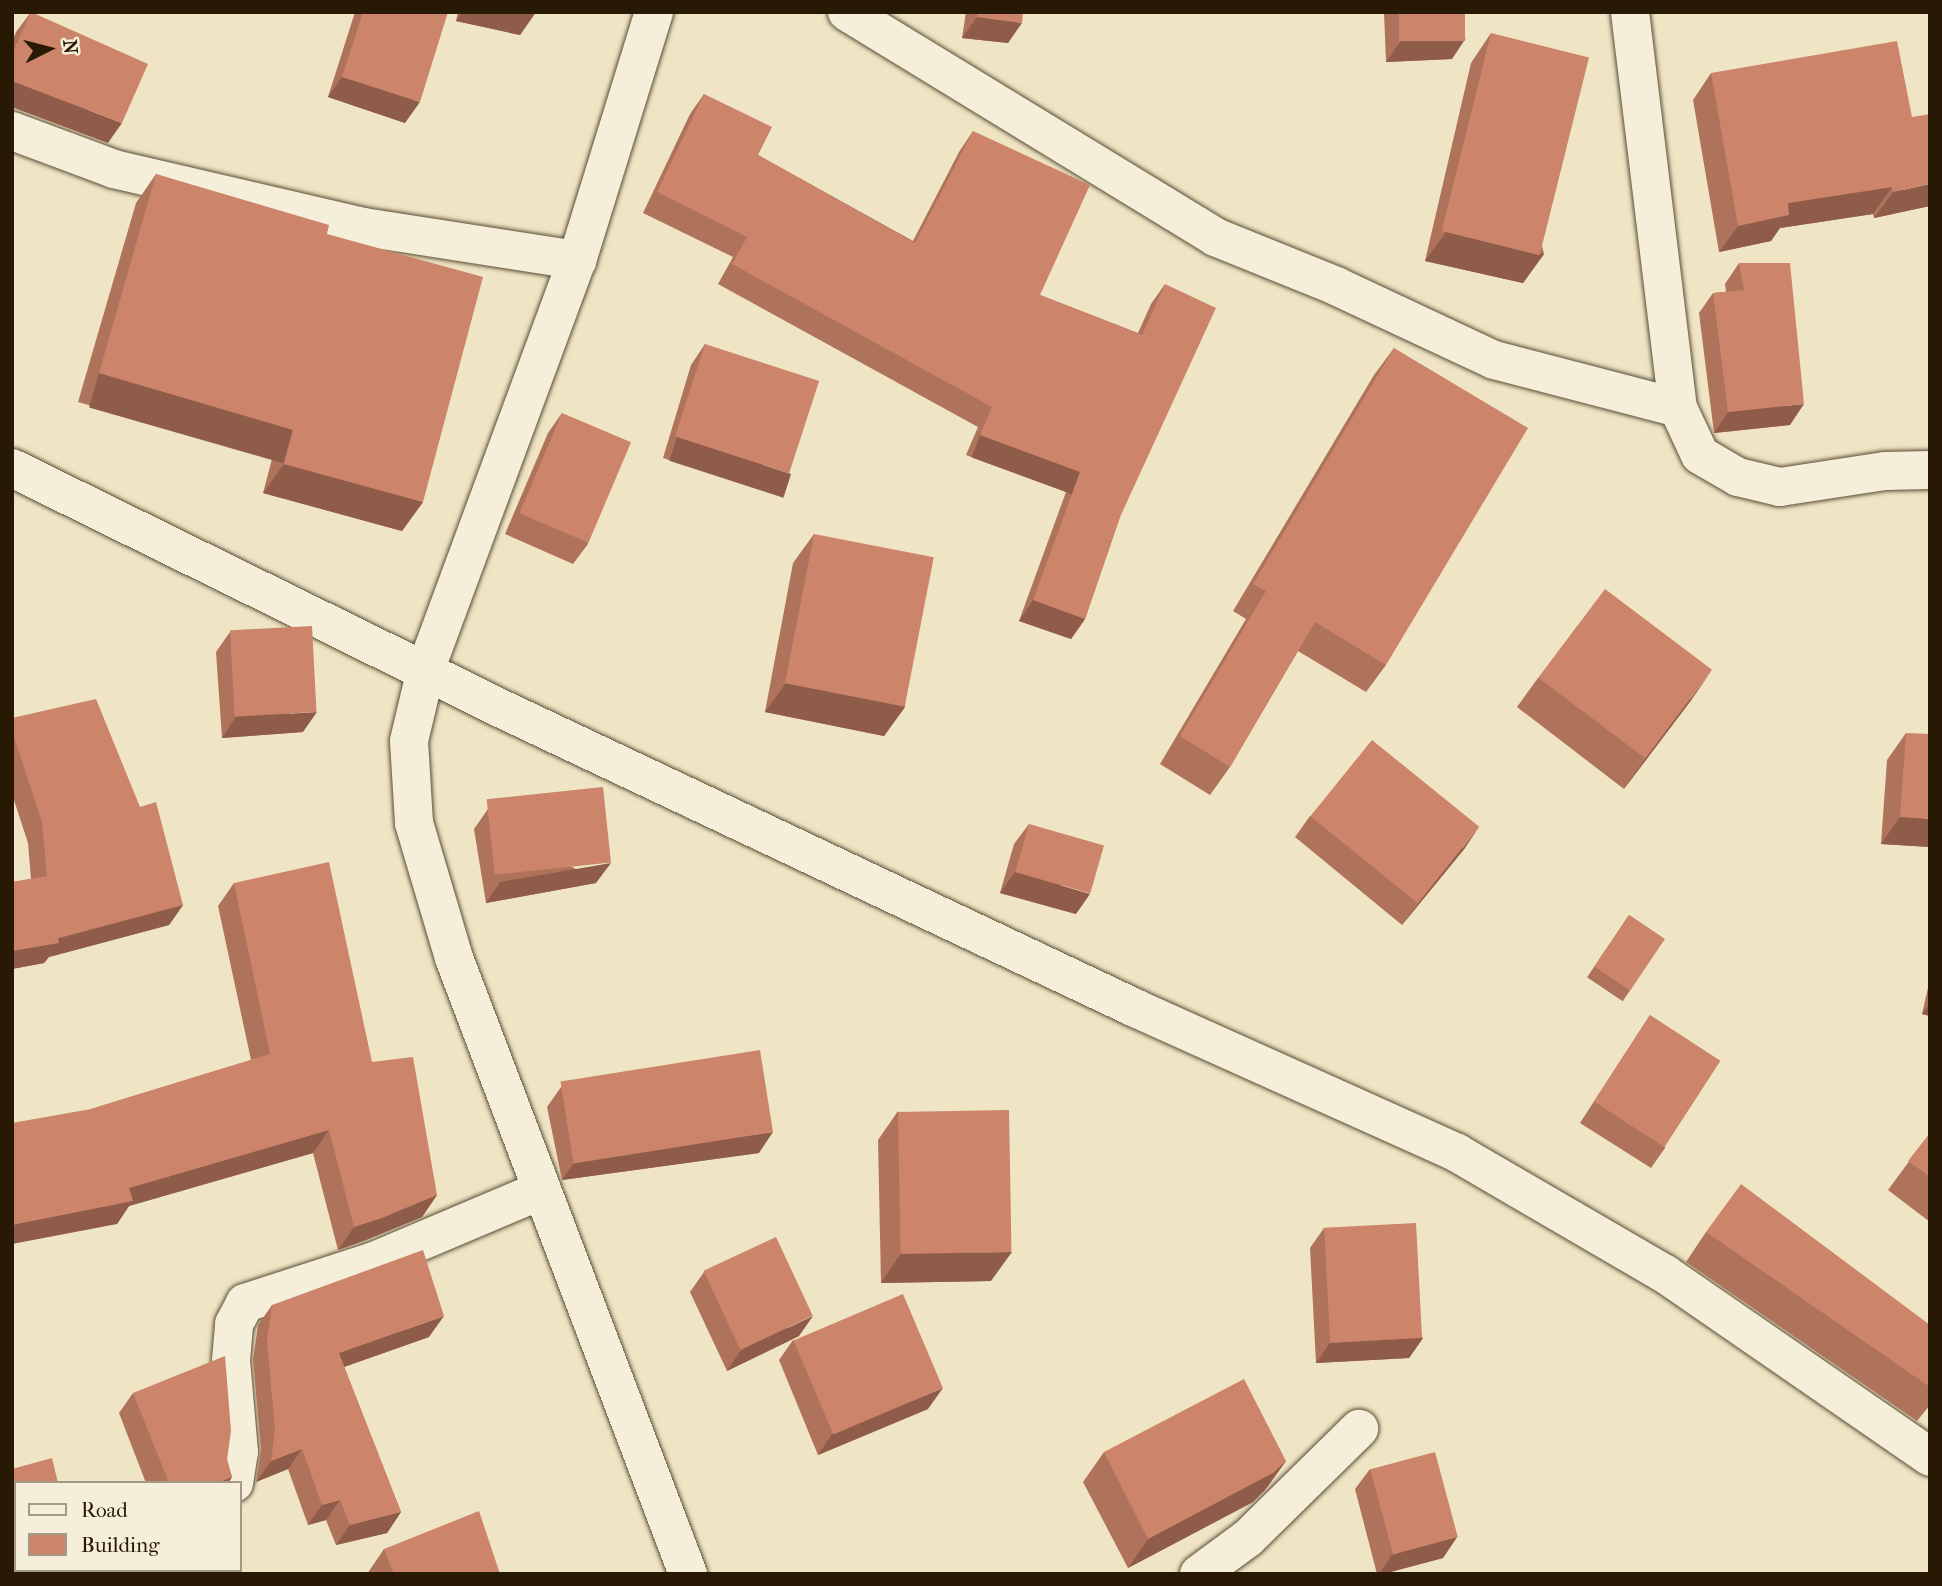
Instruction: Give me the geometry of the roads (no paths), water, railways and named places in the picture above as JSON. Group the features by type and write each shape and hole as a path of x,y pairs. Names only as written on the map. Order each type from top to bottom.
{"street":[{"path":"654,12 577,260 426,669 409,741 414,823 454,958 540,1191 688,1574"},
{"path":"847,12 1215,237 1336,286 1494,360 1678,408"},
{"path":"1630,12 1678,408 1700,455 1749,480 1780,487 1885,471 1930,470"},
{"path":"12,131 114,169 363,227 577,260"},
{"path":"12,468 1135,1008 1457,1153 1665,1274 1930,1457"},
{"path":"234,1481 239,1452 231,1360 234,1324 245,1303 374,1261 540,1191"},
{"path":"1199,1574 1248,1538 1359,1429"}]}
